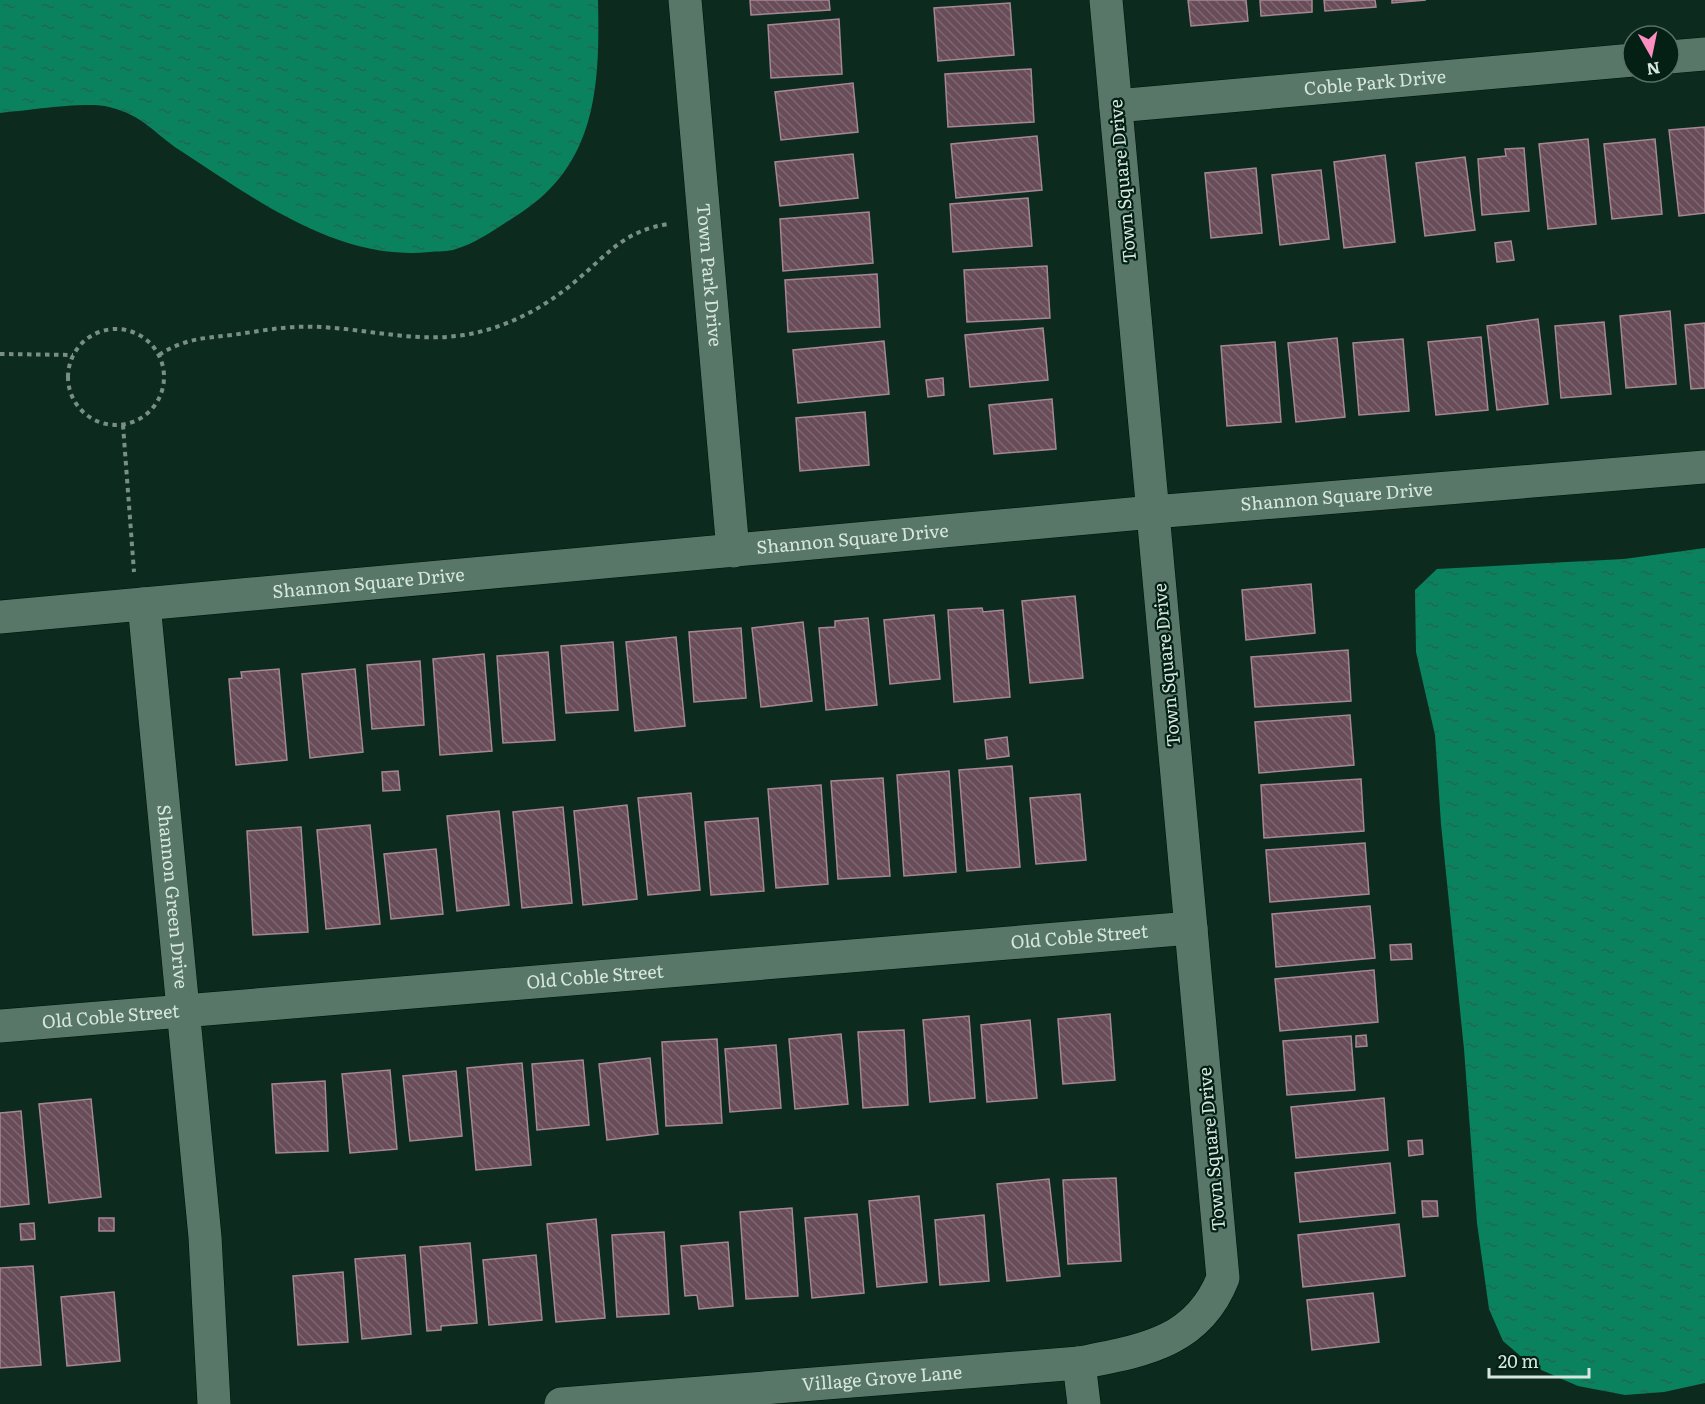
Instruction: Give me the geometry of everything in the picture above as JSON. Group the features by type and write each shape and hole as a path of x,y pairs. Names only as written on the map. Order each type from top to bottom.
{"street":[{"name":"Town Park Drive","path":"685,0 733,551"},
{"name":"Town Square Drive","path":"1106,0 1223,1278 1214,1302 1196,1322"},
{"path":"1681,56 1705,54"},
{"name":"Coble Park Drive","path":"1116,106 1621,61"},
{"name":"Shannon Square Drive","path":"0,617 1153,512 1705,467"},
{"name":"Shannon Green Drive","path":"144,604 205,1237 214,1404"},
{"name":"Old Coble Street","path":"0,1026 1191,928"},
{"name":"Village Grove Lane","path":"561,1404 1079,1363 1148,1350 1196,1322"},
{"path":"1079,1363 1084,1404"}],"path":[{"path":"159,355 175,345 198,338 296,327 439,338 491,330 522,318 553,299 617,244 635,232 668,224"},
{"path":"115,329 140,336 159,355 164,380 155,405 135,421 109,425 97,421 77,405 68,381 68,368 73,355 90,337 115,329"},
{"path":"0,354 7,357 73,355"},
{"path":"123,424 134,572"}],"water":[{"path":"0,0 598,0 594,93 588,122 578,148 563,173 543,196 516,216 479,239 453,250 395,252 362,247 330,237 268,206 171,144 132,115 99,105 0,113"},
{"path":"1705,548 1705,1383 1664,1392 1625,1395 1578,1386 1532,1366 1503,1341 1489,1309 1477,1223 1464,1049 1441,824 1435,735 1416,652 1415,590 1437,569 1624,559"}],"building":[{"path":"750,0 829,0 830,10 751,15"},
{"path":"1188,0 1246,0 1248,21 1191,26"},
{"path":"1260,0 1312,0 1312,12 1261,16"},
{"path":"1324,0 1375,0 1376,7 1325,11"},
{"path":"1392,0 1426,0 1392,3"},
{"path":"1010,3 1014,55 938,61 934,8"},
{"path":"839,19 842,74 771,78 768,25"},
{"path":"1031,69 1034,122 948,127 945,74"},
{"path":"853,83 858,132 781,140 775,92"},
{"path":"1705,127 1705,213 1679,216 1669,130"},
{"path":"1037,136 1042,190 956,198 951,144"},
{"path":"1588,139 1596,224 1548,229 1539,144"},
{"path":"1655,139 1662,214 1612,219 1604,144"},
{"path":"1524,148 1529,211 1482,215 1478,159 1506,156 1505,149"},
{"path":"853,154 858,198 780,206 775,162"},
{"path":"1385,155 1395,242 1344,248 1334,162"},
{"path":"1465,157 1475,230 1425,236 1416,163"},
{"path":"1256,168 1262,233 1211,238 1205,173"},
{"path":"1321,170 1329,239 1280,245 1272,175"},
{"path":"1028,198 1032,246 953,252 950,204"},
{"path":"869,212 873,263 783,271 780,219"},
{"path":"1511,241 1514,260 1497,262 1495,243"},
{"path":"1047,266 1050,318 967,322 964,270"},
{"path":"877,274 880,327 788,332 785,280"},
{"path":"1670,311 1676,384 1626,388 1620,316"},
{"path":"1538,319 1548,404 1497,410 1487,326"},
{"path":"1604,322 1611,394 1561,398 1555,326"},
{"path":"1705,323 1705,388 1691,389 1685,325"},
{"path":"1043,328 1048,380 970,387 965,335"},
{"path":"1481,337 1488,410 1436,415 1428,342"},
{"path":"1337,338 1345,417 1296,422 1288,343"},
{"path":"1403,339 1409,411 1359,415 1353,343"},
{"path":"884,341 889,394 798,403 793,350"},
{"path":"1275,342 1281,422 1227,426 1221,346"},
{"path":"943,378 944,395 928,397 926,380"},
{"path":"1052,399 1056,449 994,454 989,405"},
{"path":"865,412 869,465 800,471 796,418"},
{"path":"1311,584 1315,633 1246,640 1242,590"},
{"path":"1075,596 1083,678 1030,683 1022,601"},
{"path":"982,608 983,612 1003,610 1010,697 954,702 948,610"},
{"path":"934,615 940,679 890,684 884,620"},
{"path":"868,618 877,705 826,710 819,628 835,627 835,621"},
{"path":"803,622 812,701 761,707 752,628"},
{"path":"741,628 746,698 694,702 689,632"},
{"path":"676,637 685,726 635,731 626,642"},
{"path":"613,642 618,710 566,713 561,646"},
{"path":"1348,650 1351,701 1255,707 1251,657"},
{"path":"548,652 555,740 503,743 497,656"},
{"path":"484,654 492,751 440,755 433,659"},
{"path":"420,661 424,725 372,729 367,665"},
{"path":"279,669 287,760 236,765 229,679 242,678 241,672"},
{"path":"355,669 363,752 310,758 302,674"},
{"path":"1350,715 1354,765 1259,773 1255,722"},
{"path":"1007,737 1009,756 987,759 985,740"},
{"path":"1012,766 1020,867 967,871 959,770"},
{"path":"398,771 400,790 383,791 382,772"},
{"path":"949,771 956,872 904,876 897,775"},
{"path":"883,778 890,876 838,879 831,781"},
{"path":"1361,779 1364,831 1264,838 1261,785"},
{"path":"821,785 828,884 776,888 768,789"},
{"path":"691,793 700,890 648,895 638,798"},
{"path":"1080,794 1086,860 1036,864 1030,798"},
{"path":"627,805 637,899 583,905 574,811"},
{"path":"563,807 572,903 522,908 513,812"},
{"path":"499,811 509,905 457,911 447,816"},
{"path":"758,818 764,891 711,895 705,822"},
{"path":"370,825 380,924 326,929 317,830"},
{"path":"301,827 308,932 253,935 247,831"},
{"path":"1365,843 1369,894 1270,902 1266,850"},
{"path":"436,849 443,914 391,919 384,854"},
{"path":"1370,906 1375,958 1276,967 1272,914"},
{"path":"1411,944 1412,959 1391,960 1390,945"},
{"path":"1374,970 1378,1022 1280,1031 1275,979"},
{"path":"1110,1014 1115,1080 1063,1084 1058,1019"},
{"path":"969,1016 975,1098 930,1102 923,1020"},
{"path":"1030,1020 1037,1098 987,1102 981,1025"},
{"path":"904,1030 908,1105 863,1108 858,1032"},
{"path":"841,1034 848,1104 795,1109 789,1039"},
{"path":"1366,1035 1367,1046 1356,1047 1356,1036"},
{"path":"1351,1036 1355,1090 1287,1095 1283,1041"},
{"path":"717,1039 722,1123 666,1126 662,1042"},
{"path":"776,1045 781,1108 730,1112 725,1049"},
{"path":"650,1058 658,1134 607,1140 599,1064"},
{"path":"583,1060 589,1125 537,1130 532,1064"},
{"path":"522,1063 531,1165 476,1170 467,1068"},
{"path":"390,1070 397,1149 350,1153 342,1074"},
{"path":"456,1071 462,1136 410,1141 403,1076"},
{"path":"325,1081 328,1151 276,1153 272,1084"},
{"path":"1384,1098 1388,1150 1296,1158 1291,1107"},
{"path":"91,1099 101,1197 49,1203 39,1104"},
{"path":"21,1111 29,1204 0,1207 0,1113"},
{"path":"1422,1140 1423,1154 1409,1156 1408,1141"},
{"path":"1390,1163 1395,1213 1300,1222 1295,1173"},
{"path":"1116,1178 1121,1261 1068,1264 1063,1180"},
{"path":"1049,1179 1060,1276 1007,1281 997,1184"},
{"path":"919,1196 927,1282 877,1287 869,1201"},
{"path":"1422,1201 1437,1201 1438,1216 1423,1217"},
{"path":"792,1208 798,1296 746,1299 740,1212"},
{"path":"857,1214 864,1293 812,1298 805,1218"},
{"path":"984,1215 989,1281 940,1285 935,1220"},
{"path":"99,1218 114,1218 114,1231 99,1231"},
{"path":"596,1219 605,1318 556,1322 547,1224"},
{"path":"34,1223 35,1239 21,1240 20,1224"},
{"path":"1399,1224 1405,1276 1303,1287 1298,1235"},
{"path":"664,1232 669,1314 617,1317 612,1235"},
{"path":"728,1242 733,1306 699,1309 697,1295 685,1296 681,1246"},
{"path":"470,1243 477,1323 441,1326 441,1330 427,1331 420,1247"},
{"path":"405,1255 411,1334 362,1339 355,1259"},
{"path":"536,1255 542,1320 489,1325 483,1260"},
{"path":"33,1266 41,1365 0,1368 0,1268"},
{"path":"343,1272 348,1342 298,1345 293,1276"},
{"path":"114,1292 120,1361 67,1366 61,1297"},
{"path":"1373,1293 1379,1342 1312,1350 1307,1300"}]}
